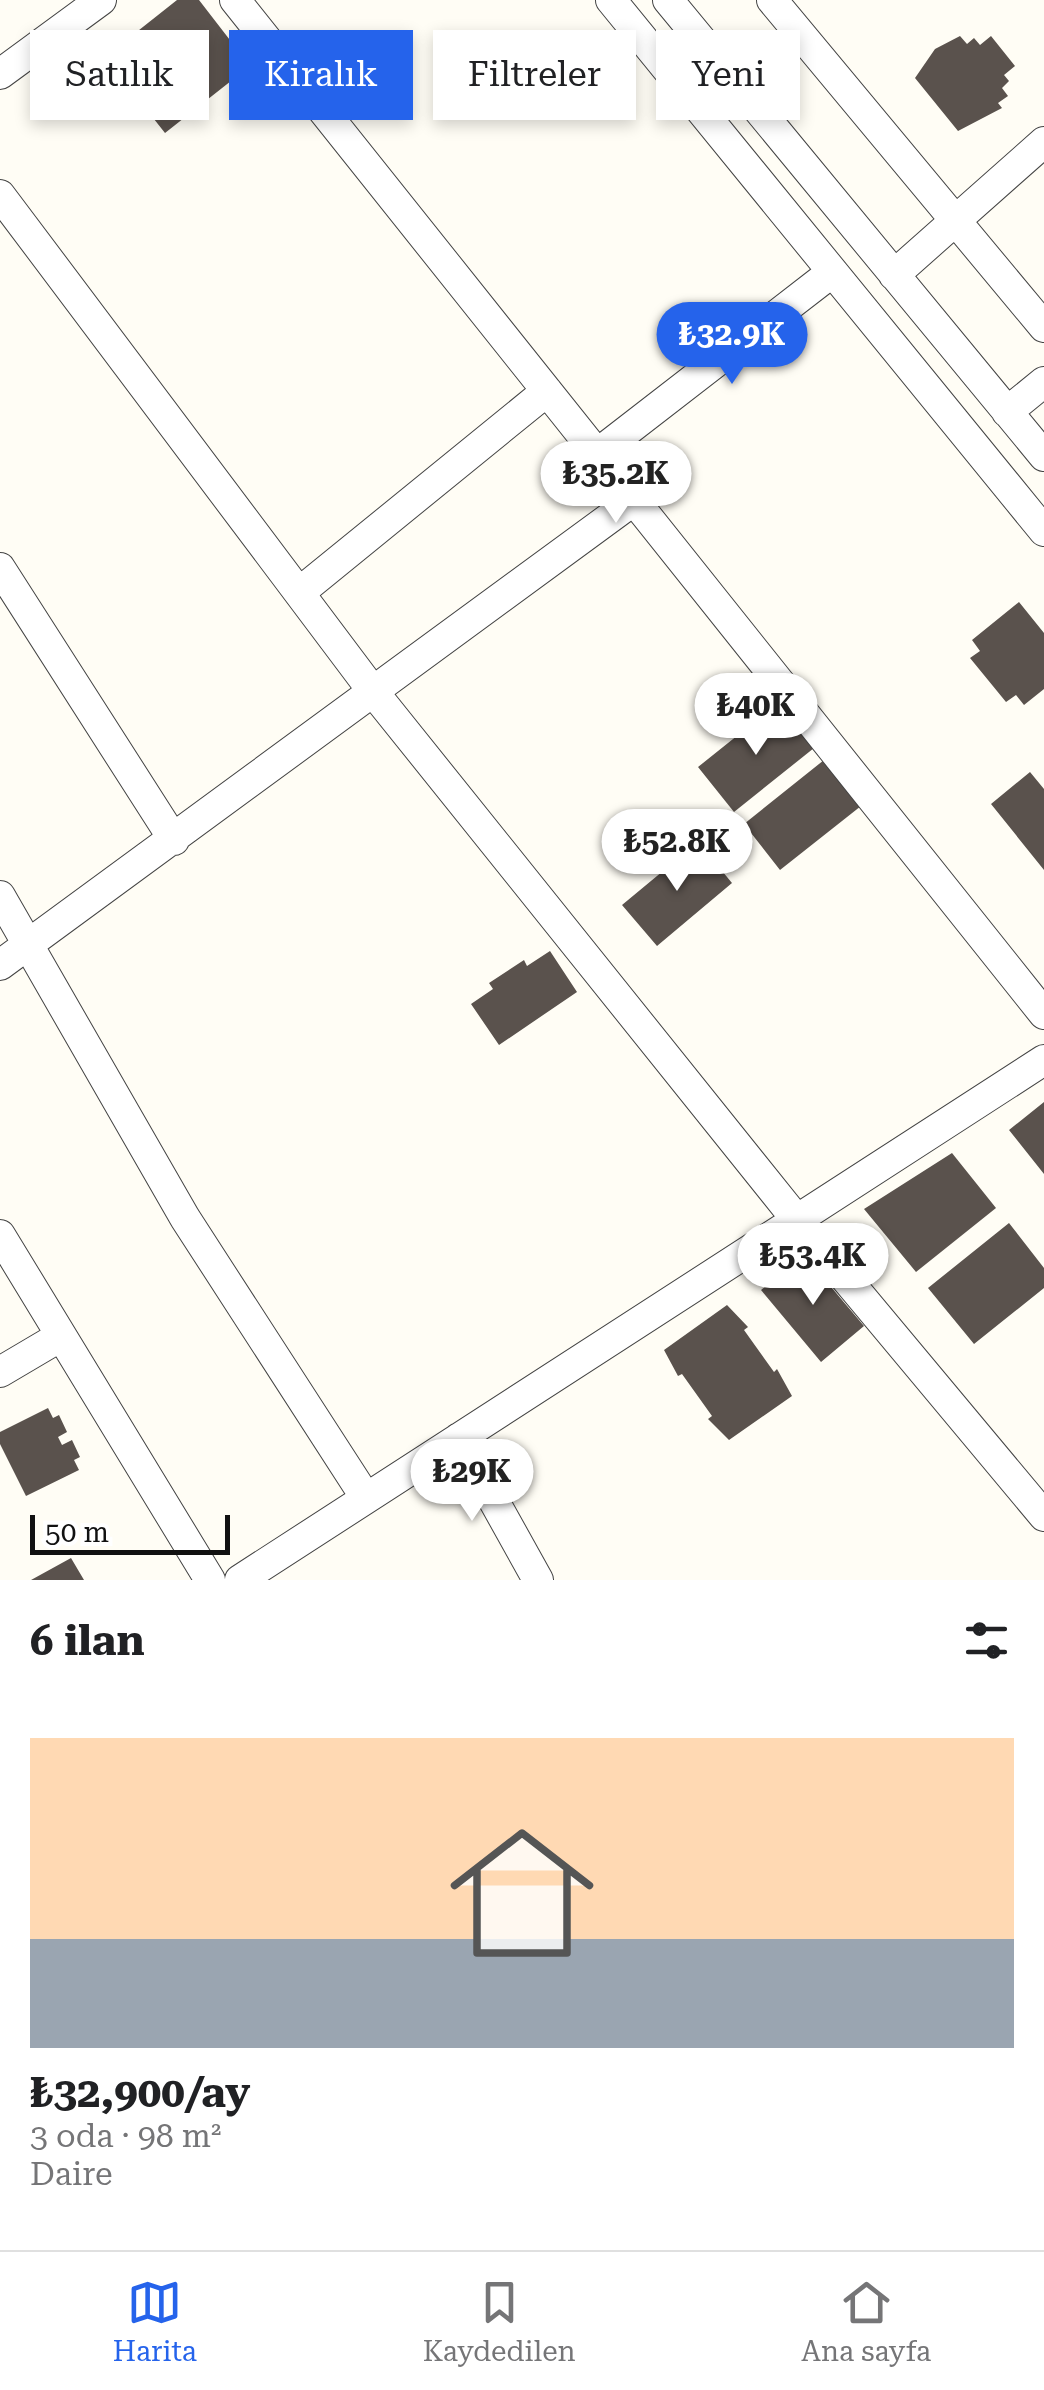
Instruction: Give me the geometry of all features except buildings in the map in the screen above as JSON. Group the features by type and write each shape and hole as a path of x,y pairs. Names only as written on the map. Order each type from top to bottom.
{"street":[{"path":"235,0 1044,1014"},
{"path":"611,0 1044,531"},
{"path":"668,0 1044,456"},
{"path":"772,0 1044,328"},
{"path":"0,74 91,3"},
{"path":"894,276 1044,142"},
{"path":"0,195 374,694 797,1220 1044,1516"},
{"path":"597,454 831,273"},
{"path":"1007,412 1044,382"},
{"path":"300,592 546,390"},
{"path":"0,965 634,500"},
{"path":"0,568 174,840"},
{"path":"0,896 185,1218 366,1498"},
{"path":"240,1580 1044,1060"},
{"path":"0,1235 210,1580"},
{"path":"0,1372 61,1336"},
{"path":"459,1438 538,1580"}]}
